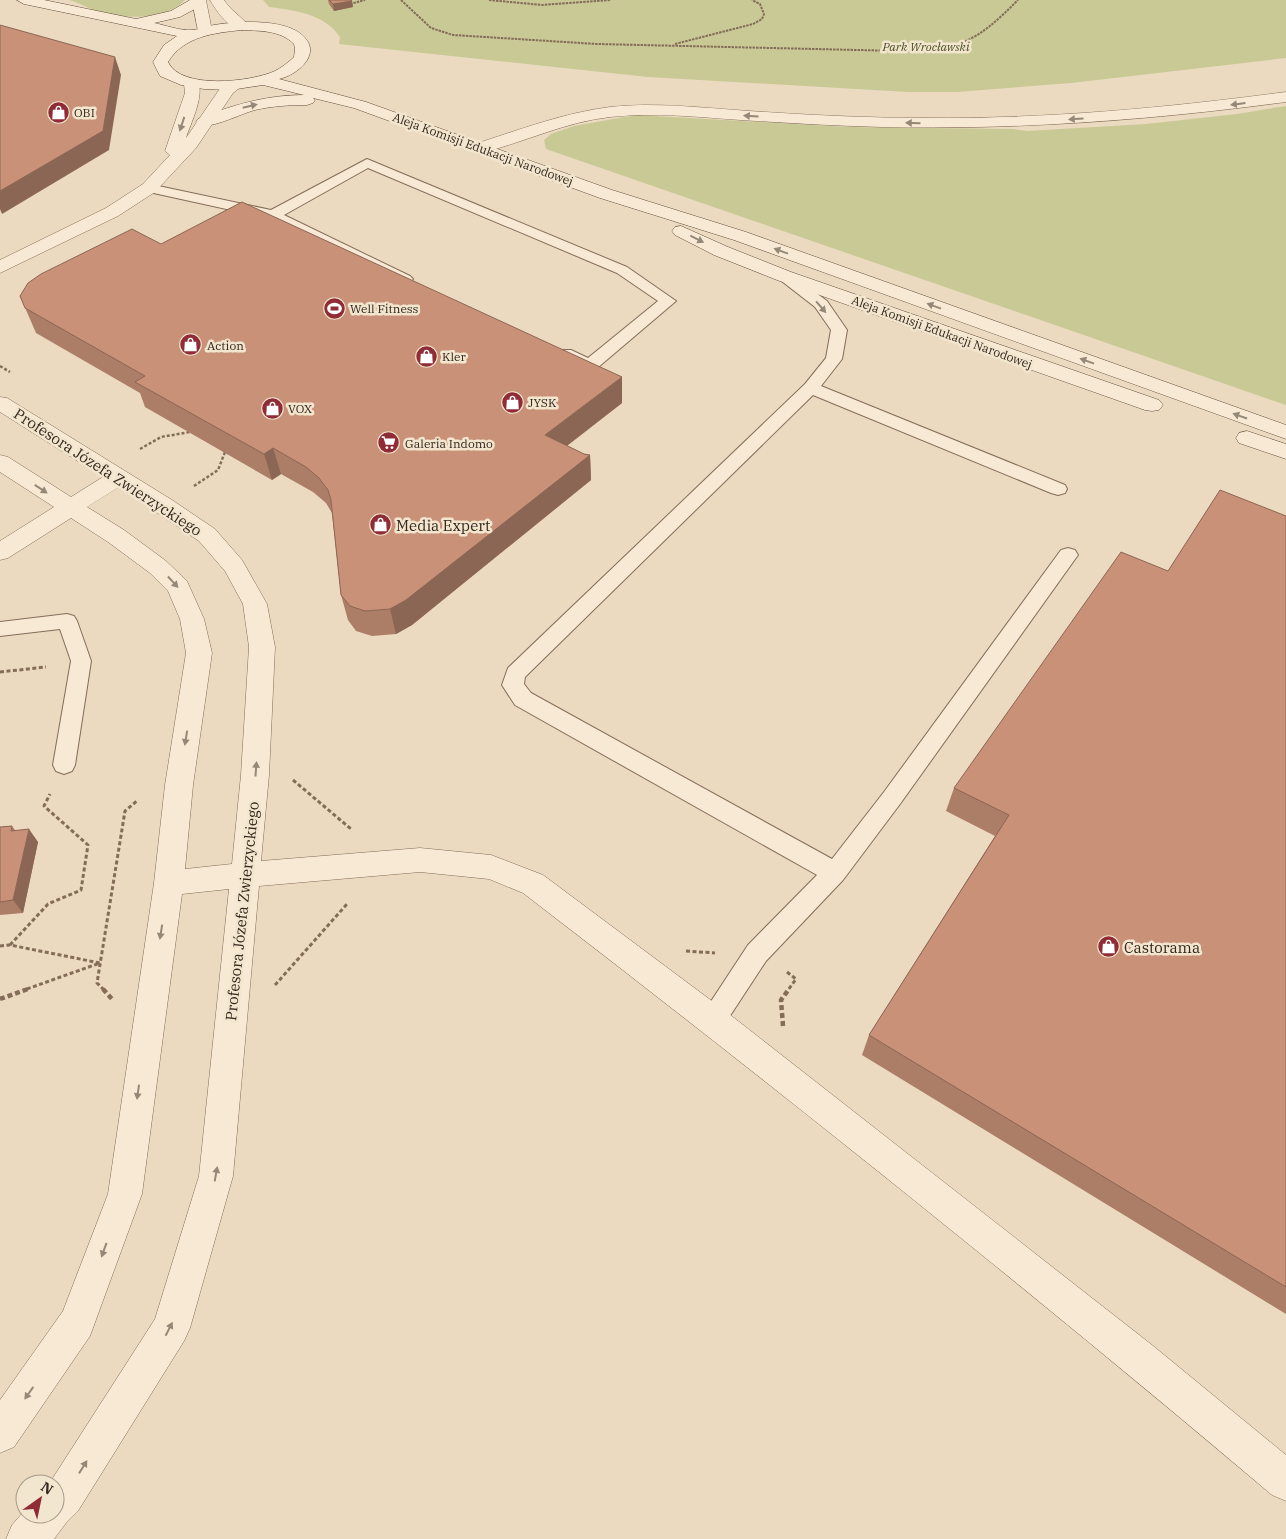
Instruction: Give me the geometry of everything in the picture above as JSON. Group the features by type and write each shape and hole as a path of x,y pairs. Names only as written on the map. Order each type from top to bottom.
{"street":[{"path":"24,0 131,23 199,33 242,26 277,30 291,34 300,41 304,49 302,57 294,66 281,74 234,86 192,84 166,73 162,65 163,56 170,48 199,33"},
{"path":"131,23 176,14 199,0"},
{"path":"199,0 199,33"},
{"path":"217,0 224,12 242,26"},
{"path":"60,9 170,48"},
{"name":"Aleja Komisji Edukacji Narodowej","path":"294,66 360,105"},
{"name":"Aleja Komisji Edukacji Narodowej","path":"263,80 360,105 606,194 740,236 1286,432"},
{"path":"169,165 193,92 192,84"},
{"path":"0,267 129,203 149,188 190,144 227,90 234,86"},
{"path":"481,148 581,118 631,110 666,110 854,122 982,122 1103,117 1205,108 1286,97"},
{"path":"204,122 243,107 280,100 360,105"},
{"name":"Aleja Komisji Edukacji Narodowej","path":"606,194 721,251 784,276 1286,452"},
{"name":"Profesora Józefa Zwierzyckiego","path":"0,403 119,477 207,535 234,566 255,604 262,647 255,775 216,1176 171,1328 65,1495"},
{"path":"0,462 116,536 158,567 178,587 192,619 199,653 179,785 169,883 124,1194 77,1323 0,1433"},
{"path":"0,552 119,477"},
{"path":"169,883 420,860 491,867 533,884 714,1020 1131,1352 1286,1481"},
{"path":"26,1539 40,1524"}],"lane":[{"path":"273,215 367,163 622,270 668,301 590,365 550,347"},
{"path":"149,188 273,215 417,284"},
{"path":"784,276 821,304 839,330 834,359 810,388 515,674 513,685 523,699 835,873"},
{"path":"810,388 1058,488"},
{"path":"714,1020 757,953 835,873 988,668 1068,555"},
{"path":"0,629 67,621 82,661 64,765"}],"path":[{"path":"349,4 365,0"},
{"path":"401,0 431,28 454,35 596,44 902,51 932,49 952,45 986,31 1018,0"},
{"path":"489,0 542,5 611,0"},
{"path":"670,46 753,24 762,19 764,14 760,4 752,0"},
{"path":"140,449 161,437 187,432 197,433"},
{"path":"197,484 218,470 226,453 222,448"},
{"path":"0,672 43,668 82,661"},
{"path":"10,945 48,904 81,890 88,845 44,806 64,765"},
{"path":"117,1004 97,983 125,811 139,800"},
{"path":"0,946 10,945 100,963"},
{"path":"0,1000 100,963"}],"green space":[{"path":"69,0 185,0 177,7 168,11 135,17 102,13"},
{"name":"Park Wrocławski","path":"263,0 1286,0 1286,58 1071,83 957,92 908,92 648,77 339,44 340,37 334,29 318,18 308,14 269,7"},
{"path":"1286,106 1286,405 546,149 544,140 551,134 574,126 636,115 848,127 1013,129 1027,131 1146,124 1237,114"}],"building":[{"path":"329,0 351,0 352,1 333,4"},
{"name":"OBI","path":"0,25 115,57 103,131 0,191"},
{"name":"Galeria Indomo","path":"242,202 622,377 545,435 584,454 590,455 406,600 390,609 365,611 350,606 341,595 331,500 328,490 319,478 306,467 273,448 264,454 135,382 145,376 25,308 20,296 28,283 41,274 132,229 161,244"},
{"name":"Castorama","path":"1220,490 1286,516 1286,1287 869,1035 1009,815 954,788 1121,552 1168,571"},
{"path":"12,826 11,831 29,829 13,900 0,902 0,827"}],"place":[{"name":"OBI","path":"58,112"},
{"name":"Well Fitness","path":"334,308"},
{"name":"Action","path":"191,345"},
{"name":"Kler","path":"426,356"},
{"name":"JYSK","path":"512,402"},
{"name":"VOX","path":"272,408"},
{"name":"Galeria Indomo","path":"389,443"},
{"name":"Media Expert","path":"380,525"},
{"name":"Castorama","path":"1108,947"}]}
